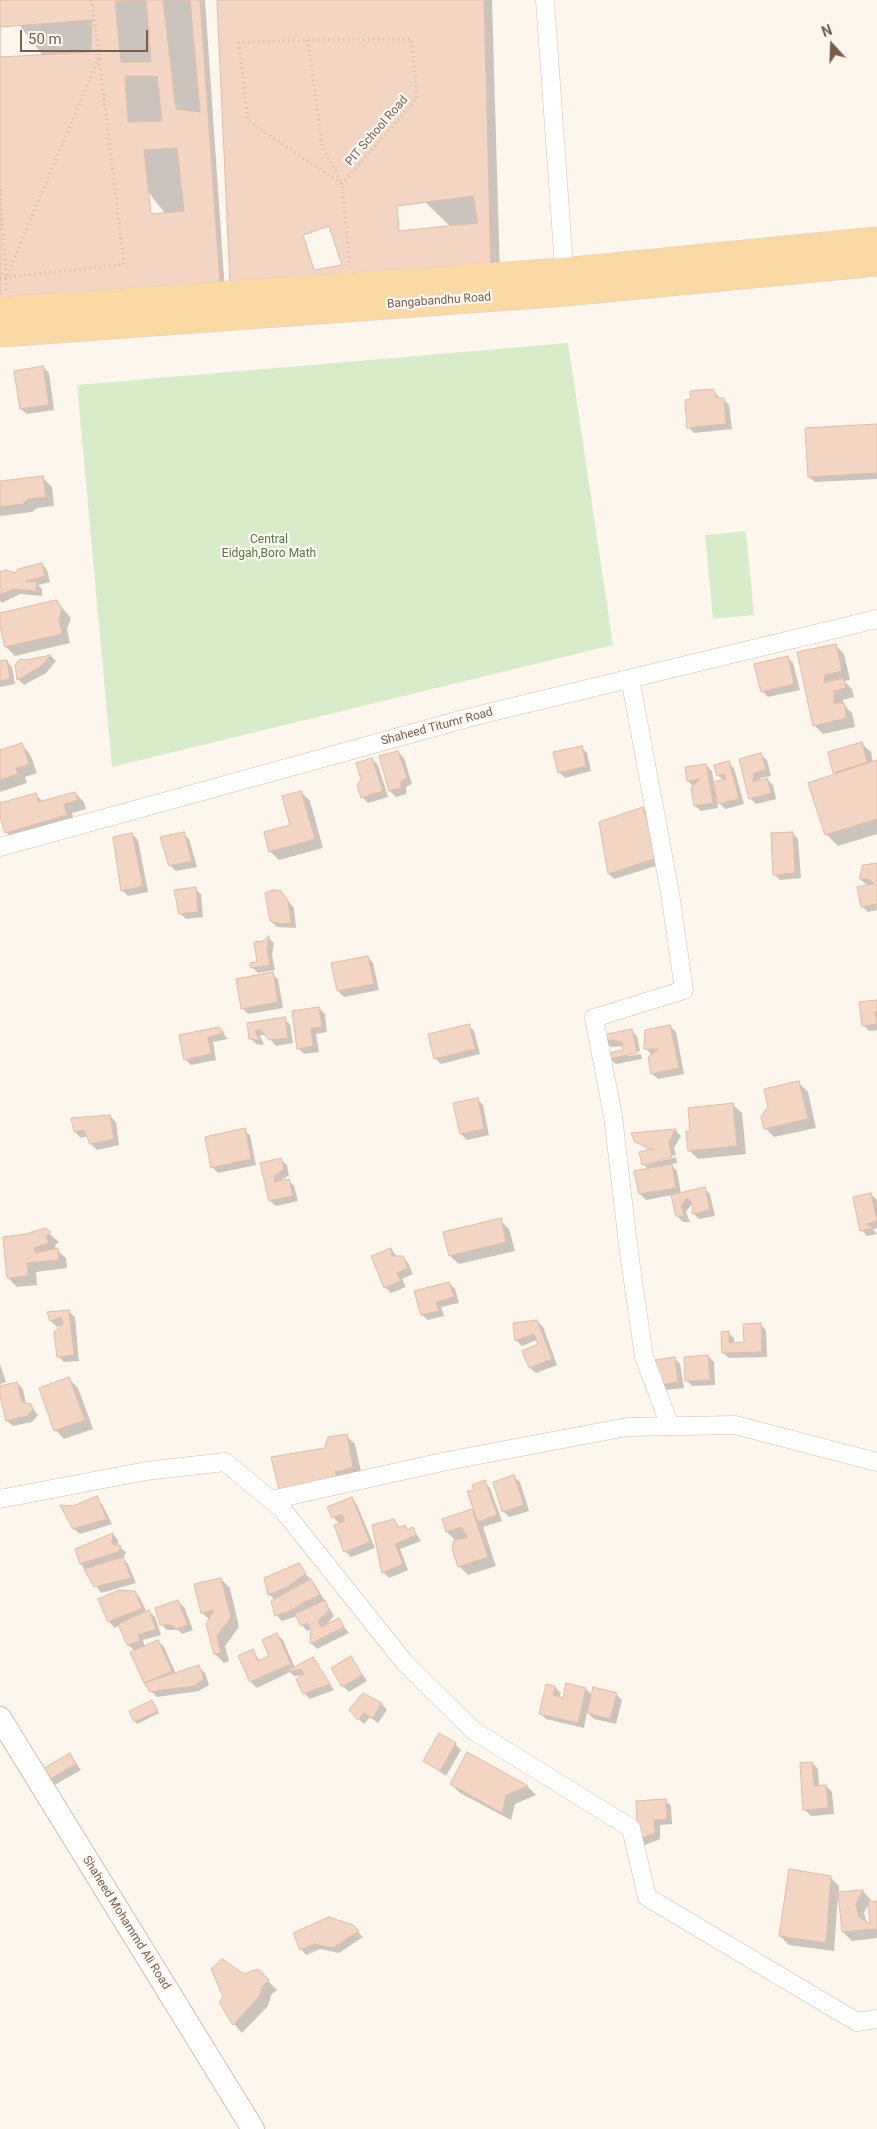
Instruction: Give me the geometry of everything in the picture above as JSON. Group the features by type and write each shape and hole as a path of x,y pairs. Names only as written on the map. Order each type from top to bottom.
{"main road":[{"name":"Bangabandhu Road","path":"0,311 352,287 565,282 877,241"},
{"name":"Bangabandhu Road","path":"0,333 565,282 877,262"}],"street":[{"path":"545,0 565,282"},
{"name":"Shaheed Titumr Road","path":"0,847 362,746 630,678 877,619"},
{"path":"630,678 670,893 684,990 594,1018 613,1116 629,1253 644,1357 670,1426"},
{"path":"271,1500 447,1461 627,1427 735,1425 877,1462"},
{"path":"0,1498 146,1471 225,1462 282,1510 405,1663 474,1731 631,1828 647,1897 857,2022 877,2019"},
{"name":"Shaheed Mohammd Ali Road","path":"0,1718 253,2129"}],"path":[{"path":"0,278 124,264 92,0"},
{"name":"PIT School Road","path":"411,39 417,98 342,184 248,121 239,43 411,39"},
{"name":"PIT School Road","path":"308,40 322,146 342,184 352,287"},
{"path":"6,278 99,56"},
{"path":"0,189 6,278"},
{"path":"0,272 6,278"}],"green space":[{"name":"Central Eidgah,Boro Math","path":"568,343 613,645 112,767 77,385"},
{"path":"746,531 754,615 713,619 705,535"}],"building":[{"path":"0,0 200,0 220,285 0,311"},
{"path":"146,0 151,62 121,62 115,2"},
{"path":"163,0 190,0 200,112 176,109"},
{"path":"217,0 484,0 491,267 230,283"},
{"path":"92,20 91,52 0,57 0,27"},
{"path":"125,76 157,76 162,121 128,122"},
{"path":"177,148 184,211 151,214 144,150"},
{"path":"473,196 478,223 399,231 397,206"},
{"path":"329,226 342,265 314,270 303,235"},
{"path":"43,366 49,405 20,409 14,371"},
{"path":"713,389 717,398 724,398 726,424 687,428 685,400 691,399 690,391"},
{"path":"877,424 877,473 808,477 805,428"},
{"path":"43,476 46,497 28,499 23,504 0,507 0,481"},
{"path":"42,563 45,576 26,581 37,582 36,591 14,589 0,595 0,572 6,570 15,573 18,569"},
{"path":"56,600 62,608 59,620 62,634 5,647 0,627 0,613"},
{"path":"836,644 842,671 825,675 824,683 843,678 846,688 834,691 834,703 844,703 847,718 813,726 797,652"},
{"path":"51,655 40,667 17,680 15,665 20,659 26,660"},
{"path":"788,656 794,684 761,692 754,664"},
{"path":"7,660 10,679 0,681 0,661"},
{"path":"862,742 867,762 833,773 828,752"},
{"path":"22,743 29,764 16,768 18,774 0,780 0,750"},
{"path":"582,746 586,766 558,773 553,752"},
{"path":"398,751 407,778 401,781 401,788 389,791 379,756"},
{"path":"761,753 766,770 754,773 753,782 767,778 771,793 749,799 739,759"},
{"path":"372,758 383,791 361,798 357,785 361,779 356,763"},
{"path":"877,760 877,819 825,835 808,783"},
{"path":"729,761 739,799 718,804 713,782 726,779 724,774 717,776 714,765"},
{"path":"706,764 713,803 694,806 691,788 700,779 687,781 685,767"},
{"path":"301,791 315,839 269,852 264,832 290,825 282,796"},
{"path":"75,792 78,800 64,804 67,815 5,833 0,817 0,803 36,793 38,802"},
{"path":"643,807 657,858 608,874 599,822"},
{"path":"184,832 192,861 169,866 160,837"},
{"path":"793,832 795,873 773,875 771,833"},
{"path":"132,833 143,886 121,891 113,837"},
{"path":"877,863 877,904 861,907 857,887 874,884 869,879 859,879 863,865"},
{"path":"196,887 198,912 179,914 174,890"},
{"path":"273,890 281,891 288,901 291,923 281,924 270,921 265,893"},
{"path":"269,936 267,949 270,965 251,968 250,963 257,962 254,942 263,941"},
{"path":"368,956 374,984 337,991 331,963"},
{"path":"273,972 278,1002 241,1009 236,979"},
{"path":"877,1000 877,1012 875,1012 877,1024 862,1026 859,1002"},
{"path":"319,1007 322,1027 311,1028 313,1046 297,1049 292,1011"},
{"path":"285,1017 288,1038 269,1040 261,1030 255,1030 259,1040 249,1039 247,1023"},
{"path":"469,1024 475,1049 434,1059 428,1034"},
{"path":"670,1025 679,1068 651,1074 648,1057 659,1049 644,1049 645,1030"},
{"path":"219,1027 224,1033 208,1037 211,1054 184,1060 179,1035"},
{"path":"632,1029 637,1053 609,1059 608,1053 623,1050 622,1042 604,1041 603,1035"},
{"path":"799,1081 808,1119 764,1129 761,1117 768,1107 764,1089"},
{"path":"478,1098 484,1129 460,1134 453,1103"},
{"path":"733,1103 737,1146 688,1151 686,1131 690,1131 688,1108"},
{"path":"110,1115 114,1139 90,1144 84,1130 74,1132 71,1118"},
{"path":"245,1128 251,1159 211,1168 205,1137"},
{"path":"676,1129 669,1142 672,1157 642,1165 639,1152 653,1149 635,1142 631,1133"},
{"path":"281,1158 284,1169 275,1175 274,1182 289,1179 293,1196 269,1201 260,1163"},
{"path":"672,1164 676,1188 639,1194 634,1171"},
{"path":"705,1187 710,1210 692,1214 693,1204 687,1198 681,1206 685,1217 676,1216 671,1195"},
{"path":"871,1193 877,1221 866,1224 874,1228 860,1231 853,1197"},
{"path":"501,1218 506,1242 449,1256 443,1232"},
{"path":"45,1228 51,1232 46,1236 49,1243 34,1248 35,1253 58,1248 59,1260 27,1263 28,1276 7,1278 3,1237 26,1234"},
{"path":"391,1248 392,1256 403,1256 408,1268 397,1273 401,1281 384,1288 371,1256"},
{"path":"449,1282 454,1297 436,1302 439,1311 421,1315 414,1291"},
{"path":"69,1310 74,1355 57,1357 54,1332 63,1324 61,1317 50,1321 47,1312"},
{"path":"537,1320 552,1359 529,1368 522,1351 538,1344 534,1334 515,1341 513,1323"},
{"path":"761,1323 762,1352 722,1353 721,1332 729,1331 729,1343 744,1342 743,1324"},
{"path":"708,1355 710,1380 685,1381 684,1357"},
{"path":"675,1357 678,1382 658,1385 655,1360"},
{"path":"69,1377 85,1420 54,1431 39,1388"},
{"path":"17,1382 22,1402 31,1404 33,1409 27,1416 6,1421 0,1396 0,1386"},
{"path":"347,1434 353,1467 335,1472 338,1478 280,1493 271,1457 325,1448 328,1437"},
{"path":"514,1475 524,1505 502,1512 493,1482"},
{"path":"485,1480 497,1515 478,1522 467,1491 474,1491 472,1485"},
{"path":"97,1496 107,1519 73,1529 60,1505 73,1506"},
{"path":"352,1497 370,1542 344,1552 334,1525 345,1521 342,1514 332,1518 327,1507"},
{"path":"472,1509 488,1557 458,1567 452,1549 454,1540 468,1537 461,1527 446,1532 442,1519"},
{"path":"394,1519 398,1528 405,1525 407,1530 413,1527 416,1535 395,1544 403,1564 382,1573 372,1525"},
{"path":"113,1533 112,1544 121,1546 118,1552 80,1564 75,1549"},
{"path":"123,1557 131,1578 94,1587 84,1569"},
{"path":"299,1563 306,1574 287,1587 268,1595 264,1578"},
{"path":"221,1578 231,1617 217,1636 221,1653 214,1654 206,1624 214,1610 201,1613 194,1584"},
{"path":"311,1579 320,1595 290,1611 275,1616 271,1601"},
{"path":"119,1590 135,1591 142,1608 108,1622 98,1599"},
{"path":"178,1600 188,1625 176,1629 172,1625 160,1625 155,1608"},
{"path":"325,1600 329,1610 318,1621 321,1627 339,1618 344,1627 310,1644 311,1630 307,1623 301,1626 295,1614"},
{"path":"149,1610 156,1629 138,1635 140,1641 127,1645 118,1624"},
{"path":"277,1633 291,1664 250,1682 238,1656 253,1649 258,1661 269,1656 262,1640"},
{"path":"158,1640 172,1671 144,1683 130,1652"},
{"path":"351,1656 362,1675 342,1687 331,1668"},
{"path":"313,1657 330,1684 303,1694 296,1679 304,1674 301,1669 285,1672"},
{"path":"199,1665 204,1679 193,1686 150,1692 144,1683"},
{"path":"566,1683 586,1688 578,1723 539,1714 546,1684 555,1686 553,1695 563,1698"},
{"path":"593,1687 617,1693 610,1719 587,1713"},
{"path":"363,1693 382,1703 372,1719 364,1713 358,1720 349,1710"},
{"path":"152,1700 158,1711 134,1722 129,1711"},
{"path":"439,1733 456,1743 440,1771 423,1761"},
{"path":"467,1752 528,1786 506,1795 502,1813 450,1784"},
{"path":"70,1753 76,1764 47,1781 41,1770"},
{"path":"812,1762 814,1786 826,1785 828,1808 803,1810 800,1763"},
{"path":"666,1799 667,1819 654,1820 655,1833 638,1840 636,1801"},
{"path":"789,1869 831,1876 826,1943 779,1936"},
{"path":"863,1890 856,1904 859,1917 870,1924 868,1902 877,1901 877,1929 842,1932 838,1892"},
{"path":"329,1917 353,1925 359,1931 333,1948 314,1944 300,1950 293,1933"},
{"path":"222,1959 244,1974 258,1969 269,1980 263,1986 259,1997 233,2025 219,2002 223,1997 211,1969"}]}
